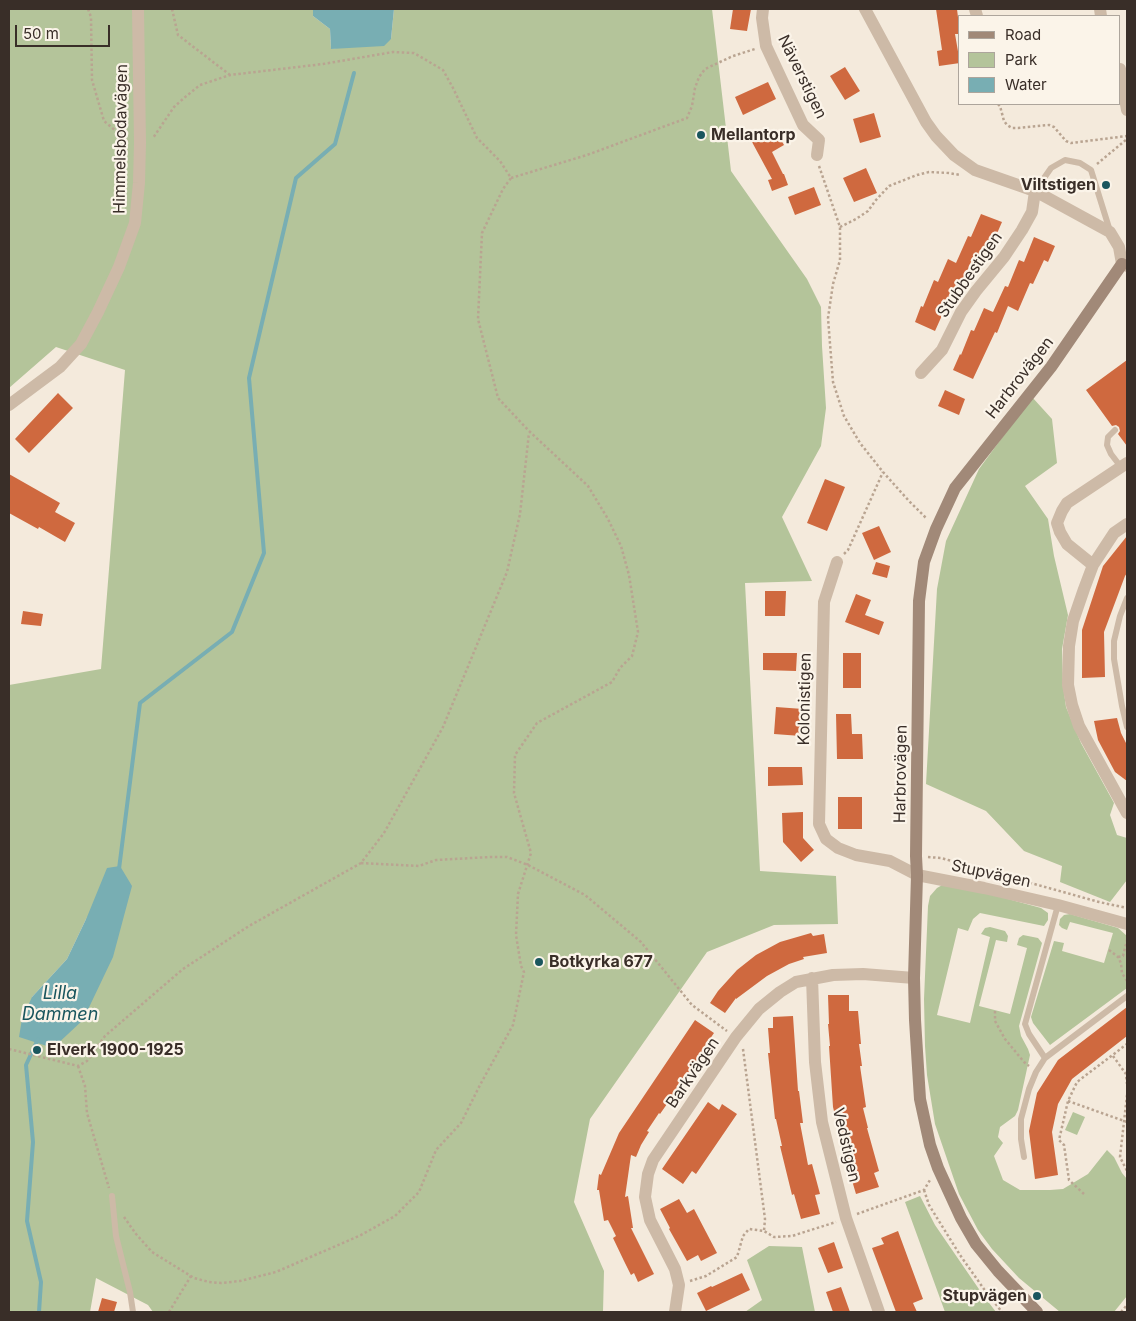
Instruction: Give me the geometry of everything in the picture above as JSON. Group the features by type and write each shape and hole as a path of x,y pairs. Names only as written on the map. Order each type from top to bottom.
{"street":[{"name":"Himmelsbodavägen","path":"9,405 60,367 81,344 119,267 135,223 140,143 138,9"},
{"name":"Näverstigen","path":"764,9 762,18 766,46 803,125 819,140 817,155"},
{"path":"865,9 926,122 954,155 975,170 1035,191 1110,232 1119,247 1125,265"},
{"path":"1121,75 1127,110"},
{"name":"Stubbestigen","path":"921,373 942,350 961,312 1004,257 1022,230 1032,212 1035,191"},
{"name":"Harbrovägen","path":"1037,1312 998,1271 976,1244 961,1218 938,1168 930,1145 920,1099 914,978 917,875 919,601 924,562 936,529 955,488 1051,367 1125,265"},
{"path":"1093,565 1067,544 1057,523 1062,510 1067,504 1124,465"},
{"path":"1127,524 1114,533 1093,565 1073,621 1069,646 1068,685 1079,726 1127,812"},
{"name":"Kolonistigen","path":"837,562 824,602 819,824 826,839 838,848 856,855 890,861 917,875"},
{"name":"Stupvägen","path":"917,875 1058,905 1127,924"},
{"name":"Barkvägen","path":"675,1312 679,1285 675,1269 650,1220 645,1197 648,1174 654,1160 736,1037 759,1009 796,982 833,975 863,974 914,978"},
{"name":"Vedstigen","path":"812,978 815,1062 822,1122 846,1218 879,1312"}],"lane":[{"path":"1035,191 1051,168 1066,160 1080,163 1091,170 1110,232"},
{"path":"1115,430 1108,437 1107,445 1111,454 1124,465"},
{"path":"1127,598 1120,616 1114,642 1114,659 1127,727"},
{"path":"1045,1058 1029,1034 1025,1024 1058,905"},
{"path":"1024,1156 1020,1139 1021,1118 1036,1072 1045,1058 1127,996"},
{"path":"112,1196 116,1236 133,1312"}],"path":[{"path":"88,9 91,17 92,80 104,121 128,141 140,143 153,138 174,107 200,84 230,74 322,64 393,52 414,53 443,70 477,138 500,161 511,178"},
{"path":"172,9 178,35 230,74"},
{"path":"78,1066 85,1086 87,1113 112,1196 120,1212 152,1252 194,1278 221,1283 240,1281 276,1272 361,1235 395,1216 419,1192 436,1150 461,1123 513,1026 524,972 520,966 516,935 518,894 531,853 514,794 515,755 537,723 612,682 620,668 632,656 638,632 629,574 621,546 608,519 588,486 529,432 498,398 478,319 482,233 503,189 511,178 587,155 687,118 699,77 706,69 733,56 766,46"},
{"path":"999,105 1004,121 1012,128 1049,125 1054,127 1066,141 1071,143 1127,137"},
{"path":"1091,170 1127,137"},
{"path":"817,155 820,172 840,227 840,260 833,284 828,318 834,382 844,416 860,443 883,472 936,529"},
{"path":"840,227 868,210 889,186 896,182 929,172 964,176"},
{"path":"9,1048 78,1066 87,1061 104,1036 183,968 249,926 361,863 384,832 443,727 507,572 520,514 529,432"},
{"path":"837,562 848,550 883,472"},
{"path":"361,863 418,866 436,860 490,856 506,857 528,865 585,895 641,942 692,1006 736,1037 742,1047 765,1219 764,1231"},
{"path":"916,856 941,858 1127,908"},
{"path":"1118,957 1123,956 1127,940"},
{"path":"1108,950 1118,957 1122,973 1127,981"},
{"path":"995,1011 995,1021 1005,1039 1024,1062 1036,1072"},
{"path":"1084,1194 1069,1180 1064,1145 1059,1140 1068,1102 1077,1082 1127,1044"},
{"path":"1113,1056 1126,1074 1127,1084"},
{"path":"1127,1095 1120,1157 1127,1171"},
{"path":"1068,1102 1125,1122"},
{"path":"679,1285 706,1276 737,1257 743,1236 749,1229 764,1231 774,1237 792,1236 924,1190 930,1205 960,1255 1002,1312"},
{"path":"169,1312 192,1276"},
{"path":"1122,1312 1127,1305"}],"green space":[{"path":"9,9 313,9 313,16 330,29 331,49 391,39 394,9 712,9 731,171 807,279 821,307 826,408 821,446 782,517 812,581 745,583 760,871 836,876 838,924 774,925 707,952 590,1119 574,1202 604,1271 603,1312 153,1312 148,1305 96,1278 90,1312 9,1312 9,685 101,669 125,370 56,347 9,388","holes":["87,917 53,1048 32,997 67,959"]},
{"path":"1032,397 1052,419 1057,463 1025,486 1048,519 1054,556 1068,615 1062,649 1066,707 1081,743 1114,803 1110,815 1117,835 1127,838 1127,880 1110,902 1060,882 1062,866 1024,851 986,811 926,784 937,589 946,541 979,469"},
{"path":"944,884 975,890 1041,908 1048,913 1048,920 1044,926 980,913 973,919 968,931 958,928 937,1015 970,1023 990,937 981,934 985,928 990,927 1005,931 1008,936 1007,942 996,940 979,1006 1010,1014 1027,948 1017,945 1019,938 1023,935 1038,938 1042,943 1019,1026 1021,1036 1030,1055 1018,1110 1015,1116 1000,1127 998,1137 1003,1143 994,1156 1003,1180 1020,1190 1063,1189 1088,1174 1107,1150 1114,1157 1127,1179 1127,1296 1114,1312 1060,1312 1019,1278 992,1249 978,1230 959,1194 935,1124 927,1075 925,1046 924,999 928,906 930,896 937,888"},
{"path":"1070,914 1118,928 1127,936 1127,988 1050,1045 1033,1023 1031,1017 1054,941 1064,943 1062,951 1104,963 1113,933 1070,922 1067,930 1062,928 1059,925 1060,919 1064,915"},
{"path":"1073,1112 1085,1117 1077,1135 1065,1130"},
{"path":"920,1196 935,1225 996,1312 945,1312 905,1202"},
{"path":"769,1246 802,1247 815,1312 745,1312 762,1300 747,1260"}],"water":[{"path":"313,9 394,9 391,39 384,46 331,49 330,29 313,16"},
{"name":"Lilla Dammen","path":"120,866 132,886 113,957 83,1020 53,1048 19,1037 22,1019 32,997 67,959 107,868"}],"building":[{"path":"733,9 751,9 747,31 730,29"},
{"path":"936,9 957,9 958,34 955,34 958,63 939,66 937,51 942,50"},
{"path":"845,67 860,91 845,100 830,76"},
{"path":"768,82 776,99 743,115 735,97"},
{"path":"874,113 881,137 860,143 853,119"},
{"path":"775,129 784,145 772,152 788,185 772,191 768,180 772,179 752,142"},
{"path":"866,168 877,193 854,202 843,178"},
{"path":"814,187 821,205 795,215 788,197"},
{"path":"981,214 1002,222 995,238 991,237 982,260 973,257 962,284 957,282 935,331 915,322 934,280 938,282 948,259 956,263 968,236 971,237"},
{"path":"1034,237 1055,246 1048,262 1044,260 1033,284 1030,283 1018,311 1008,306 997,333 995,332 973,379 953,370 971,330 974,331 984,308 993,312 1005,286 1008,287 1019,260 1024,262"},
{"path":"1127,360 1127,446 1118,434 1120,431 1119,427 1116,425 1112,426 1086,390"},
{"path":"945,390 965,399 959,415 938,406"},
{"path":"58,393 73,408 29,453 15,439"},
{"path":"9,474 60,503 55,512 75,523 65,542 9,513"},
{"path":"825,479 845,487 827,531 807,523"},
{"path":"879,526 891,552 874,560 862,533"},
{"path":"1127,536 1127,573 1104,632 1105,677 1082,678 1082,630 1103,566"},
{"path":"876,562 890,566 887,578 872,574"},
{"path":"765,591 786,591 785,616 765,616"},
{"path":"856,594 871,600 865,615 884,622 879,635 845,622"},
{"path":"23,611 43,614 41,626 21,624"},
{"path":"763,653 797,653 796,671 763,670"},
{"path":"843,653 861,653 861,688 843,688"},
{"path":"776,707 803,709 801,736 774,734"},
{"path":"836,714 851,714 852,734 862,734 863,759 837,759"},
{"path":"1117,718 1127,745 1127,781 1115,772 1098,740 1094,721"},
{"path":"768,767 802,767 803,785 768,786"},
{"path":"838,797 862,797 862,829 838,829"},
{"path":"803,812 803,838 814,850 801,862 783,842 782,813"},
{"path":"811,933 813,936 824,934 827,953 803,957 804,959 789,964 767,976 736,998 725,1013 710,1003 737,970 756,955 780,942"},
{"path":"828,995 849,995 849,1011 858,1011 862,1066 860,1066 866,1107 863,1108 879,1171 874,1173 879,1187 856,1194 833,1107"},
{"path":"1127,1007 1127,1036 1072,1079 1058,1104 1052,1132 1058,1175 1035,1179 1029,1131 1037,1093 1058,1060"},
{"path":"793,1016 798,1091 803,1123 800,1123 808,1165 812,1164 820,1194 815,1195 820,1214 801,1219 794,1194 792,1195 780,1146 782,1146 775,1119 768,1053 770,1053 768,1028 773,1028 773,1017"},
{"path":"695,1020 714,1033 688,1074 647,1131 649,1132 636,1157 631,1155 625,1197 628,1196 633,1228 631,1228 654,1274 638,1282 634,1273 631,1275 624,1261 613,1238 616,1236 608,1220 604,1221 599,1190 597,1190 599,1174 601,1175 619,1133"},
{"path":"708,1102 719,1110 722,1104 737,1114 696,1174 692,1171 683,1184 662,1169"},
{"path":"679,1199 687,1213 694,1209 717,1253 701,1261 698,1255 687,1261 660,1209"},
{"path":"898,1231 923,1299 913,1303 917,1312 896,1312 872,1248 884,1244 881,1238"},
{"path":"834,1242 843,1268 828,1273 818,1248"},
{"path":"742,1273 750,1290 706,1311 697,1293"},
{"path":"841,1287 850,1312 833,1312 826,1292"},
{"path":"102,1298 117,1302 114,1312 98,1312"}],"waterway":[{"path":"119,869 140,703 232,632 264,553 249,378 296,178 335,144 354,73"},
{"path":"38,1039 26,1065 33,1142 27,1221 41,1282 39,1312"}],"place":[{"name":"Mellantorp","path":"701,135"},
{"name":"Viltstigen","path":"1106,185"},
{"name":"Botkyrka 677","path":"539,962"},
{"name":"Elverk 1900-1925","path":"37,1050"},
{"name":"Stupvägen","path":"1037,1296"}]}
